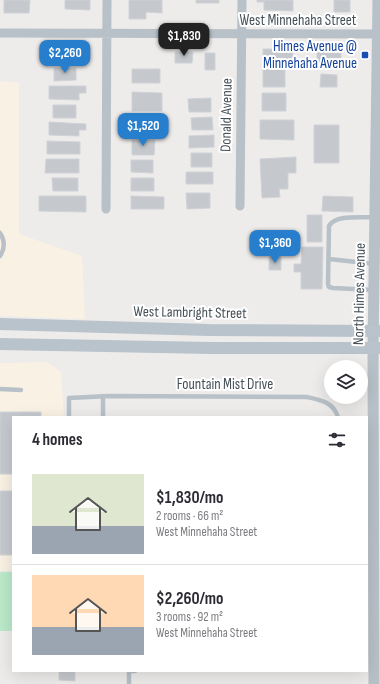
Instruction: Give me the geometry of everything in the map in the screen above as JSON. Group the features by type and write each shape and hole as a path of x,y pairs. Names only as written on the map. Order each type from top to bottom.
{"main road":[{"name":"West Lambright Street","path":"0,324 209,330 377,330"},
{"path":"0,344 377,348"}],"street":[{"path":"106,208 107,0"},
{"name":"Donald Avenue","path":"240,206 242,0"},
{"name":"North Himes Avenue","path":"374,684 377,545 370,521 377,431 377,330 374,264 379,34 378,0"},
{"name":"West Minnehaha Street","path":"0,33 379,34"}],"lane":[{"path":"374,290 329,287 329,226 334,220 375,217"},
{"path":"0,233 4,240 2,253 0,256"},
{"path":"329,259 374,264"},
{"path":"0,389 21,390"},
{"path":"103,396 103,416"},
{"name":"Fountain Mist Drive","path":"69,416 69,398 103,396 307,397 329,404 335,408 338,416"},
{"path":"129,672 129,684"}],"shaded area":[{"path":"0,81 19,83 19,234 82,256 85,319 0,316"},
{"path":"47,362 61,372 64,416 12,416 12,570 0,571 0,363"}],"green space":[{"path":"0,572 12,572 12,631 0,631"}],"building":[{"path":"4,0 30,0 29,13 4,13"},
{"path":"65,0 90,0 90,10 65,9"},
{"path":"129,0 162,0 162,13 146,12 146,19 129,19"},
{"path":"196,0 219,0 219,3 196,3"},
{"path":"257,0 293,0 293,11 264,10 264,2 257,2"},
{"path":"334,0 350,0 350,12 334,12"},
{"path":"263,49 293,49 293,64 263,64"},
{"path":"317,49 341,49 341,63 317,63"},
{"path":"55,50 71,50 71,56 78,56 78,63 55,63"},
{"path":"175,52 193,52 192,63 175,63"},
{"path":"205,53 215,53 215,70 205,70"},
{"path":"54,68 76,68 76,80 54,81"},
{"path":"132,69 160,69 160,83 132,83"},
{"path":"263,69 285,69 285,87 263,87"},
{"path":"321,74 337,75 337,87 320,87"},
{"path":"49,86 86,86 86,93 79,93 79,100 49,99"},
{"path":"132,92 162,93 162,111 132,111"},
{"path":"262,93 286,93 286,111 262,111"},
{"path":"211,98 211,112 189,112 188,99"},
{"path":"53,105 76,105 76,118 53,118"},
{"path":"156,117 156,136 131,136 131,118"},
{"path":"212,117 213,130 192,130 191,118"},
{"path":"260,120 294,120 294,140 260,139"},
{"path":"49,122 86,124 86,130 79,130 79,136 49,135"},
{"path":"314,125 339,125 339,163 314,163"},
{"path":"214,135 214,147 189,148 189,136"},
{"path":"132,140 155,140 154,155 132,155"},
{"path":"47,141 80,142 80,154 47,154"},
{"path":"191,153 212,153 212,167 191,167"},
{"path":"296,157 296,173 288,173 288,189 279,189 280,197 262,198 260,159"},
{"path":"46,159 79,159 79,173 45,173"},
{"path":"131,160 153,160 153,173 131,172"},
{"path":"186,172 213,172 213,184 186,184"},
{"path":"52,178 78,178 78,191 53,191"},
{"path":"131,178 154,178 154,191 131,191"},
{"path":"186,193 210,193 210,208 187,209"},
{"path":"39,196 86,196 86,212 39,211"},
{"path":"131,196 164,197 164,209 131,209"},
{"path":"323,196 353,197 353,212 322,211"},
{"path":"307,215 322,215 322,242 307,242"},
{"path":"302,247 323,247 322,289 301,289 301,272 294,272 294,264 301,264"},
{"path":"269,257 281,257 281,270 269,270"},
{"path":"0,412 41,412 41,416 12,416 12,474 0,474"},
{"path":"0,491 12,491 12,555 0,555"},
{"path":"59,672 75,672 75,681 59,680"}],"place":[{"name":"Himes Avenue @ Minnehaha Avenue","path":"365,55"}]}
